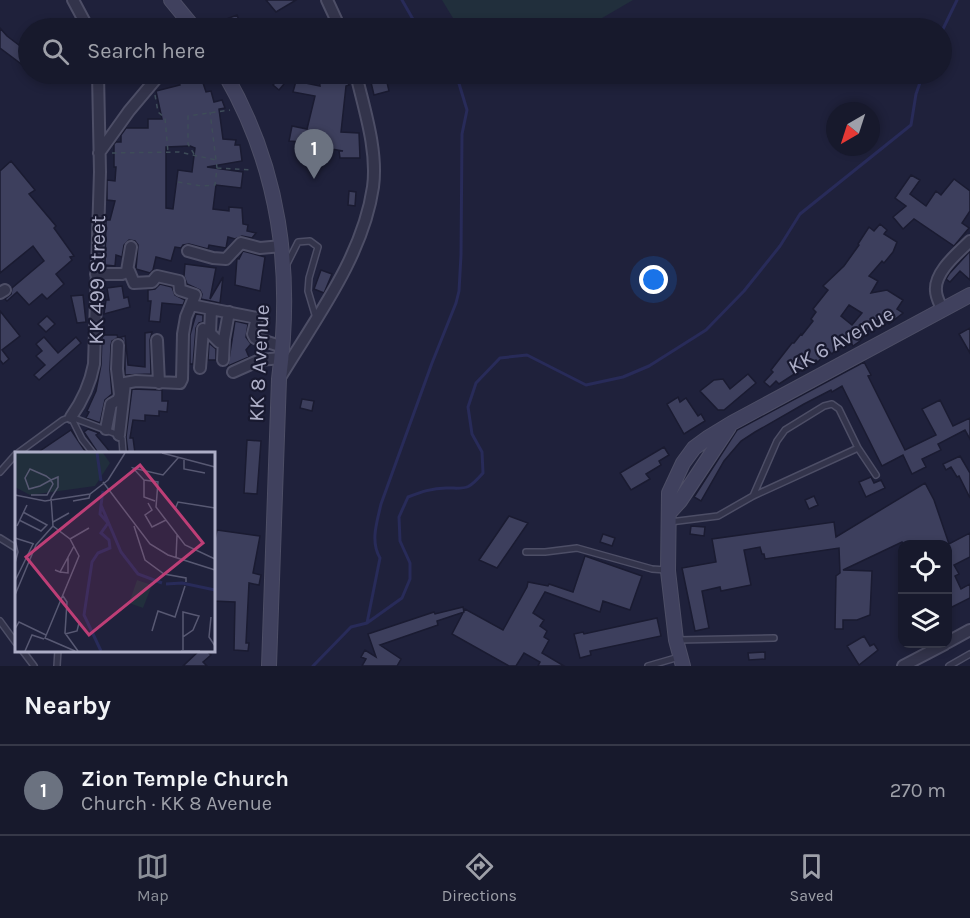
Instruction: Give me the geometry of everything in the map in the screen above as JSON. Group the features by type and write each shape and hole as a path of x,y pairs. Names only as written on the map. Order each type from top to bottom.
{"main road":[{"path":"171,0 186,18"},
{"name":"KK 8 Avenue","path":"230,84 262,154 278,216 282,246 282,352 279,379 269,666"},
{"name":"KK 6 Avenue","path":"682,662 676,640 668,571 669,493 683,463 694,448 732,423 942,309 969,297"}],"street":[{"path":"73,0 83,18"},
{"path":"327,0 335,18"},
{"name":"KK 499 Street","path":"71,417 84,399 94,364 99,153 98,84"},
{"path":"99,153 151,84"},
{"path":"279,379 347,267 362,228 373,187 372,151 358,84"},
{"path":"942,309 935,290 937,282 946,266 970,241"},
{"path":"188,251 226,259 241,243 260,248 282,246"},
{"path":"127,271 131,247"},
{"path":"96,274 122,274 127,271"},
{"path":"119,435 125,383 136,381 180,383 185,325 195,295 180,290 178,281 159,276 152,282 134,283 131,272 127,271"},
{"path":"191,305 257,318 253,334 255,338 282,352"},
{"path":"200,368 211,309"},
{"path":"223,360 221,341 229,312"},
{"path":"185,325 210,333 221,341"},
{"path":"157,340 159,383"},
{"path":"106,429 111,404 118,400 120,395 117,369 118,345"},
{"path":"233,372 282,352"},
{"path":"952,640 970,630"},
{"path":"903,666 937,648"}],"lane":[{"path":"283,271 298,242 310,241 318,247 309,278 308,291 316,318"},
{"path":"753,496 785,430 824,406 832,404 839,409 858,448 876,475"},
{"path":"71,417 119,435 122,439 123,452"},
{"path":"71,417 82,439 92,452"},
{"name":"KK 499 Street","path":"20,452 63,420 71,417"},
{"path":"668,518 718,516 753,496 858,448"},
{"name":"KK 499 Street","path":"0,472 15,456"},
{"path":"0,538 15,547"},
{"path":"526,552 577,548 652,569 668,571"},
{"path":"0,621 15,642"},
{"path":"676,640 774,638"},
{"path":"23,651 34,666"},
{"path":"57,666 58,651"},
{"path":"948,666 970,654"},
{"path":"648,666 682,662"}],"path":[{"path":"152,84 158,112 165,118 168,152"},
{"path":"196,156 188,144 188,116 242,107"},
{"path":"178,182 212,186 215,184 217,168 210,112"},
{"path":"99,153 180,152 216,160"},
{"path":"217,168 252,170"}],"shaded area":[{"path":"442,0 633,0 602,18 453,18"}],"building":[{"path":"266,0 296,0 276,12"},
{"path":"0,28 18,44 18,62 0,48"},
{"path":"203,84 206,92 211,91 214,102 222,100 225,108 219,109 223,139 236,140 235,145 240,145 242,161 207,167 243,172 241,188 216,185 213,209 229,211 229,207 242,208 243,224 248,225 247,231 256,233 252,238 228,237 226,248 209,245 208,249 189,244 181,248 175,247 171,261 156,257 150,273 136,269 138,245 135,241 129,240 124,245 122,257 116,255 115,266 105,265 106,220 110,220 115,201 107,200 107,180 115,181 114,144 121,142 121,135 126,128 148,128 148,119 162,119 156,91 180,85","holes":["190,146 195,148 192,172 178,170 173,209 166,208 166,147"]},
{"path":"274,84 284,84 279,90"},
{"path":"295,84 320,86 320,84 349,84 346,86 341,132 359,133 360,158 340,158 339,151 343,151 320,147 315,143 289,141 292,126 307,129 315,96 293,92"},
{"path":"371,84 387,84 389,91 374,95"},
{"path":"11,161 35,190 29,194 56,226 54,228 74,256 70,257 72,260 56,274 64,284 47,299 42,294 29,305 17,292 7,301 5,299 11,294 12,288 44,261 33,246 0,273 0,171"},
{"path":"911,175 920,180 910,194 926,206 936,191 941,195 954,179 970,191 970,211 962,223 969,228 954,246 914,219 903,229 893,217 906,206 895,198"},
{"path":"349,191 356,192 355,206 348,205"},
{"path":"880,224 887,230 884,234 897,242 893,252 884,263 882,261 869,276 878,281 871,293 887,290 903,300 897,309 903,313 889,324 880,317 853,346 848,338 838,351 836,349 832,354 828,350 818,362 816,360 779,384 776,381 770,387 764,382 792,343 813,321 811,319 816,312 813,309 828,290 823,286 844,266 869,227 874,231","holes":["849,305 862,313 852,325 841,316"]},
{"path":"243,251 265,257 260,291 235,285 237,258 239,259"},
{"path":"970,251 970,280 960,271 950,282 946,279 949,274"},
{"path":"185,264 216,268 210,299 223,277 220,303 201,299 200,290 187,284 184,276"},
{"path":"321,270 332,274 324,293 314,289"},
{"path":"160,284 172,287 175,295 185,300 183,305 162,303 160,322 149,321 151,301 148,301 148,290 155,289"},
{"path":"122,286 124,298 128,297 130,307 104,314 106,300 109,300 107,288"},
{"path":"83,295 86,322 77,323 71,296"},
{"path":"0,311 20,336 2,350 9,359 3,364 0,360"},
{"path":"196,314 203,315 203,322 199,323 196,328 193,364 190,364 190,335"},
{"path":"47,316 55,324 46,332 38,324"},
{"path":"235,321 248,324 246,337 251,344 246,350 249,357 228,366"},
{"path":"970,328 970,353 959,334"},
{"path":"152,332 150,340 151,374 125,375 125,345 122,339 118,338 125,336 128,365 145,367 145,333"},
{"path":"102,335 117,335 118,338 112,341 111,345 112,394 105,400 100,423 86,418 96,391 101,365"},
{"path":"44,337 58,353 76,337 81,343 39,380 34,375 45,365 36,356 42,351 36,344"},
{"path":"209,343 216,349 216,360 208,360"},
{"path":"864,362 871,375 868,376 905,450 936,435 922,409 940,400 953,426 970,418 970,439 965,430 938,444 941,450 922,459 926,467 912,474 903,455 882,466 842,386 804,404 741,441 724,461 701,501 694,497 737,430"},
{"path":"748,374 756,383 724,410 718,410 700,391 714,380 723,379 730,389"},
{"path":"132,389 162,390 162,401 168,401 167,412 159,411 159,416 145,415 145,421 133,420 130,438 133,438 135,452 128,452 126,437"},
{"path":"678,397 680,402 686,398 698,416 701,414 705,421 684,434 667,404"},
{"path":"302,399 314,401 312,411 300,408"},
{"path":"88,429 99,433 96,435 110,452 97,452 84,432"},
{"path":"71,430 85,451 84,452 38,452"},
{"path":"247,440 261,441 257,494 244,493"},
{"path":"664,447 669,455 659,461 661,465 646,474 650,479 631,490 620,473"},
{"path":"960,456 970,473 970,498 959,476 957,477 951,467 946,470 943,464"},
{"path":"871,477 874,483 881,480 885,488 866,497 859,482"},
{"path":"925,483 934,500 948,540 898,540 898,544 843,570 872,571 870,615 857,620 843,620 843,629 835,629 836,576 840,573 839,548 765,559 760,547 744,550 751,585 721,591 720,587 702,591 709,628 695,631 682,568 716,562 712,539 834,522 836,537"},
{"path":"814,496 818,505 809,509 805,500"},
{"path":"509,516 528,523 497,568 479,560"},
{"path":"691,526 705,527 704,536 690,534"},
{"path":"217,530 260,536 253,573 261,575 259,585 249,583 246,643 249,643 248,651 234,650 235,602 214,601 214,544"},
{"path":"970,533 970,557 954,565 959,574 955,576 961,589 970,584 970,598 952,607 952,542"},
{"path":"603,534 615,538 612,546 600,542"},
{"path":"585,556 642,576 630,610 603,601 600,612 545,592 533,613 544,620 540,626 547,631 544,637 549,640 542,653 564,666 538,666 540,662 524,653 516,666 509,666 452,634 465,609 503,630 528,582 548,586 549,584 573,592"},
{"path":"463,607 464,612 437,621 438,625 380,645 401,659 397,666 362,666 366,659 361,657 365,650 376,657 368,634 434,612 435,614"},
{"path":"657,618 661,636 590,651 591,655 580,658 574,634 583,632 584,634"},
{"path":"864,636 870,646 874,644 878,650 859,665 847,646"},
{"path":"199,651 207,651 211,655 203,662 207,666 183,666"},
{"path":"765,652 765,659 749,660 748,653"}],"waterway":[{"path":"402,0 412,18"},
{"path":"948,18 957,0"},
{"path":"313,666 351,627 367,623 380,558 375,538 381,504 456,303 461,255 462,134 467,110 459,84"},
{"path":"367,623 402,598 410,579 410,563 400,541 399,517 408,497 436,489 463,488 473,483 483,473 482,452 472,434 468,407 476,383 500,358 527,355 586,385 623,377 649,366 706,330 744,291 780,246 800,214 911,125 920,84"}],"place":[{"name":"Zion Temple Church","path":"314,179"}]}
